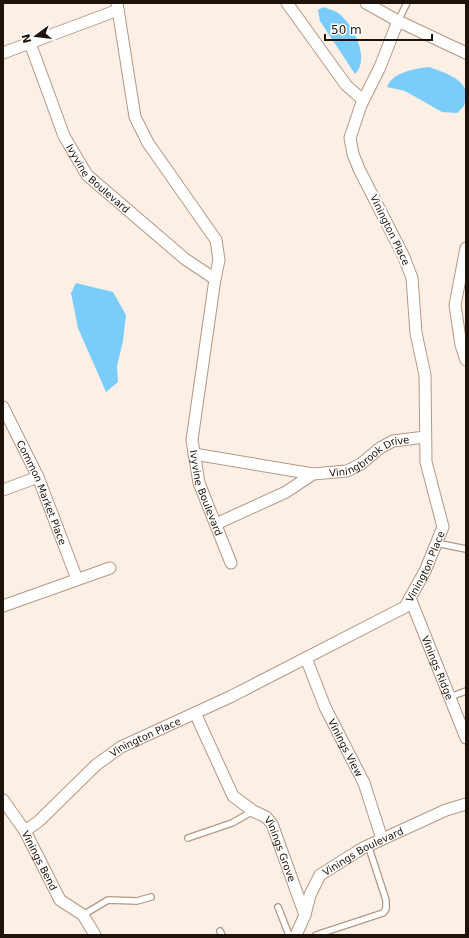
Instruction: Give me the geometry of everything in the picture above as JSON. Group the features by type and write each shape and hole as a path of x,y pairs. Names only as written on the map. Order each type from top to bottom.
{"street":[{"path":"287,3 346,85 363,100"},
{"path":"366,3 398,21 466,53"},
{"path":"3,53 118,7"},
{"name":"Ivyvine Boulevard","path":"118,7 135,117 148,143 216,240 219,260 192,440 200,483 231,563"},
{"name":"Vinington Place","path":"25,830 39,821 96,765 121,747 195,713 406,607 425,571 443,526 426,462 425,375 416,333 412,278 404,257 359,169 353,154 350,138 363,100 380,67 398,21"},
{"name":"Ivyvine Boulevard","path":"30,43 64,136 86,175 185,259 215,279"},
{"path":"466,248 455,305 461,345 466,360"},
{"name":"Common Market Place","path":"3,407 38,477 77,579"},
{"name":"Viningbrook Drive","path":"194,454 313,474 347,471 361,464 380,448 393,441 425,437"},
{"name":"Viningbrook Drive","path":"216,524 286,492 313,474"},
{"path":"3,490 38,477"},
{"path":"3,606 110,568"},
{"name":"Vinings Ridge","path":"410,598 466,738"},
{"name":"Vinings View","path":"306,658 325,706 364,783 382,839"},
{"name":"Vinings Grove","path":"195,713 233,796 253,811 266,817 272,824 305,915"},
{"name":"Vinings Bend","path":"3,800 25,830 60,900 82,915 95,935"},
{"name":"Vinings Boulevard","path":"296,935 305,915 310,895 320,875 368,845 446,810 466,804"}],"lane":[{"path":"398,21 406,3"},
{"path":"436,543 466,549"},
{"path":"450,697 466,690"},
{"path":"188,838 232,823 253,811"},
{"path":"316,935 384,913 386,909 386,900 368,845"},
{"path":"82,915 108,900 137,901 151,897"},
{"path":"278,907 289,935"}],"water":[{"path":"323,7 333,10 344,18 354,33 361,51 359,68 355,74 320,21 318,10"},
{"path":"429,67 457,79 465,88 466,95 464,106 457,113 442,112 405,91 387,87 394,78 405,72"},
{"path":"76,283 113,292 126,315 123,341 117,366 118,382 106,392 78,328 71,293"}]}
